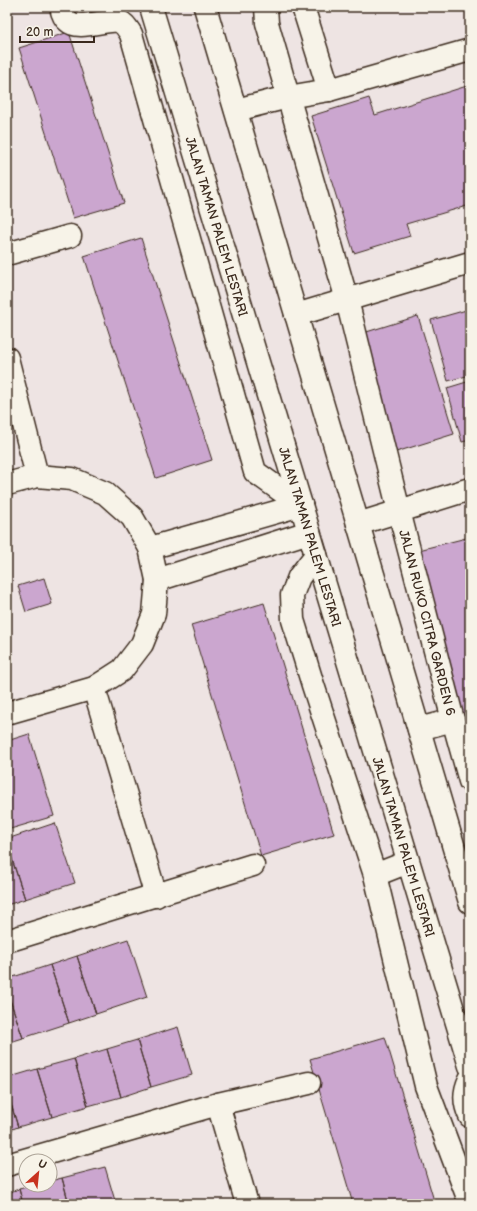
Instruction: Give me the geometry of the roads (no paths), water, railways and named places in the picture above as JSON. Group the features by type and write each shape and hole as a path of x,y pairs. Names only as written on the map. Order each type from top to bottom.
{"street":[{"path":"60,7 66,20 71,24 79,25 118,21 125,25 131,34 255,472 301,506"},
{"name":"JALAN TAMAN PALEM LESTARI","path":"151,7 470,1066"},
{"path":"205,7 470,902"},
{"name":"JALAN RUKO CITRA GARDEN 6","path":"266,7 267,23 347,300 399,511 470,781"},
{"path":"303,7 328,90"},
{"path":"236,110 288,97 328,90 470,50"},
{"path":"187,232 216,223"},
{"path":"7,254 70,236"},
{"path":"296,315 470,263"},
{"path":"7,358 37,476"},
{"path":"7,484 37,476 72,479 105,493 132,517 150,548 157,580 154,614 142,644 122,670 94,688 7,713"},
{"path":"358,524 470,488"},
{"path":"150,548 301,506"},
{"path":"157,580 309,532"},
{"path":"316,555 299,577 292,595 293,620 375,875 426,1086 470,1203"},
{"path":"94,688 156,896"},
{"path":"419,729 453,720"},
{"path":"375,875 408,862"},
{"path":"7,941 253,865"},
{"path":"470,1079 466,1090 466,1106 470,1116"},
{"path":"7,1165 218,1104 309,1083"},
{"path":"218,1104 247,1204"}]}
